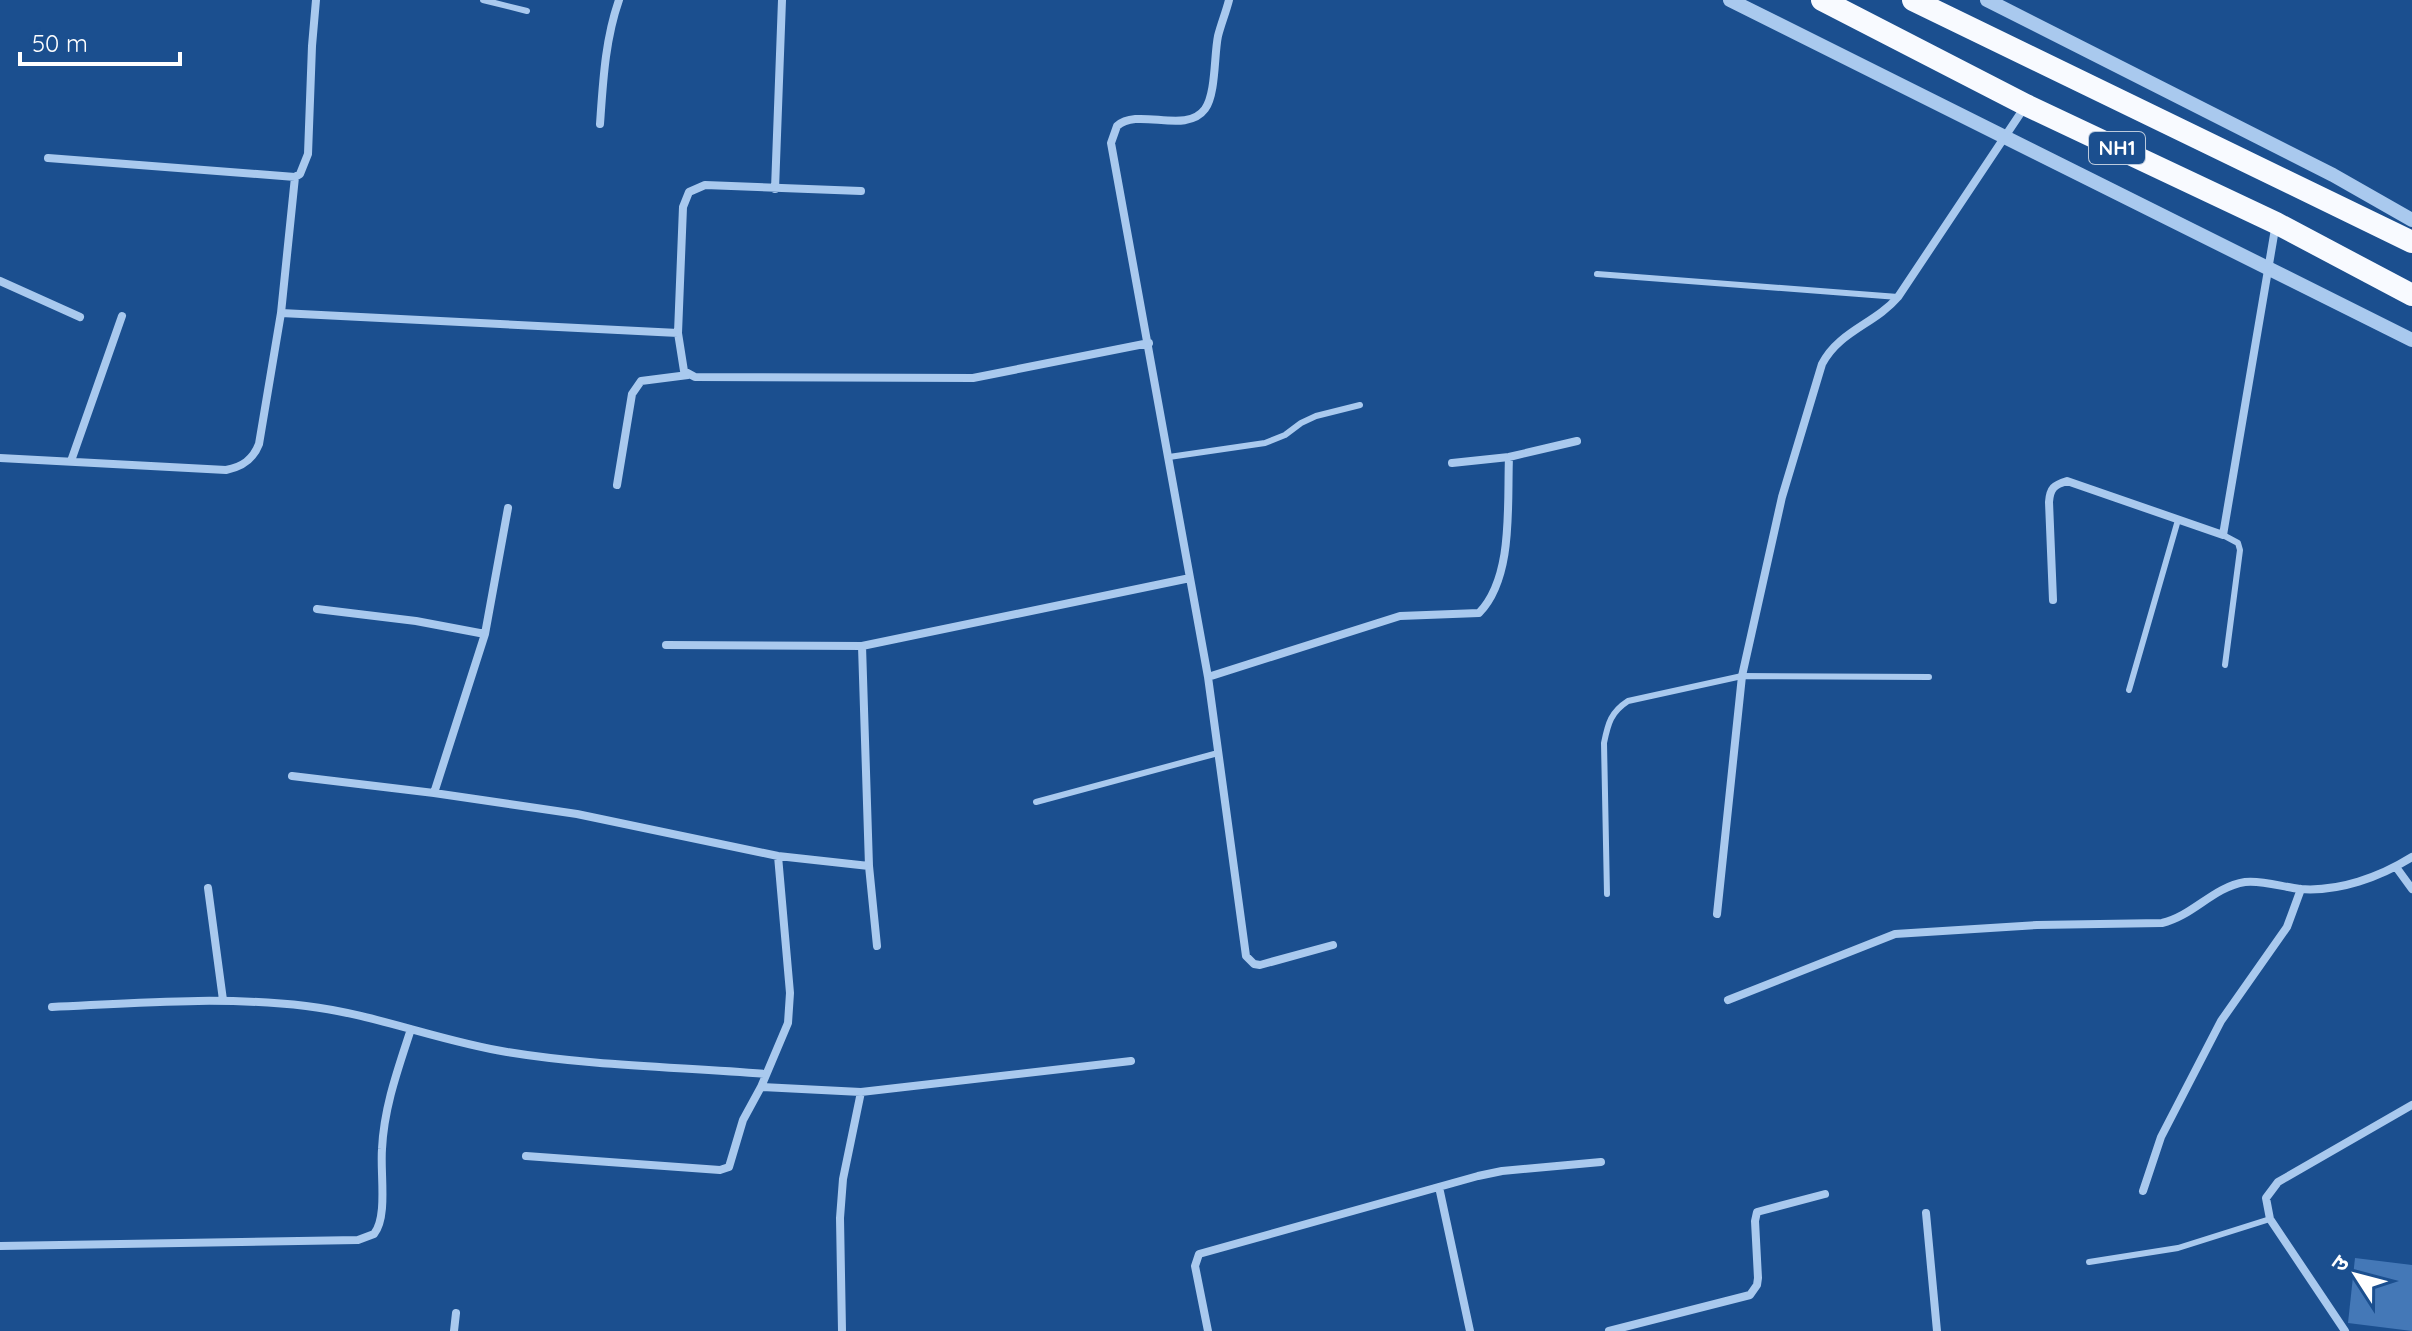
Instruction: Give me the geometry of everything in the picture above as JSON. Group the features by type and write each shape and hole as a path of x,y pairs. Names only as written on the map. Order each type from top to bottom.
{"highway":[{"name":"NH1","path":"1822,0 2026,105 2276,223 2412,295"},
{"name":"NH1","path":"1913,0 2412,242"}],"street":[{"path":"48,158 295,177 300,174 308,154 316,0"},
{"path":"600,124 604,70 619,0"},
{"path":"775,189 782,0"},
{"path":"1229,0 1205,110 1178,121 1130,119 1117,126 1111,143 1208,677 1246,956 1254,964 1260,965 1333,945"},
{"path":"1730,0 2412,340"},
{"path":"1987,0 2333,175 2412,220"},
{"path":"1717,914 1742,676 1782,497 1822,364 1829,350 1840,339 1887,310 1898,297 2026,105"},
{"path":"0,458 226,470 236,468 255,454 281,313 295,177"},
{"path":"688,375 681,365 678,333 685,198 694,189 705,185 861,191"},
{"path":"2053,600 2049,492 2057,484 2067,481 2223,535 2276,223"},
{"path":"0,281 80,317"},
{"path":"281,313 678,333"},
{"path":"71,461 122,316"},
{"path":"617,485 632,394 641,381 688,375 973,378 1149,343"},
{"path":"1452,463 1509,457 1577,441"},
{"path":"1208,677 1400,616 1479,613 1489,598 1505,553 1509,457"},
{"path":"434,793 485,634 508,508"},
{"path":"666,645 862,646 1190,578"},
{"path":"317,609 416,621 485,634"},
{"path":"862,646 869,866 877,946"},
{"path":"292,776 577,814 778,856 869,866"},
{"path":"526,1156 726,1170 731,1163 743,1120 784,1035 790,1007 778,856"},
{"path":"1728,1000 1895,934 2037,925 2162,923 2179,918 2222,890 2245,882 2301,889 2345,886 2396,867 2412,857"},
{"path":"2396,867 2412,889"},
{"path":"208,888 223,1000"},
{"path":"2143,1191 2161,1137 2221,1021 2287,927 2301,889"},
{"path":"52,1007 223,1000 341,1011 504,1051 541,1057 766,1074"},
{"path":"0,1246 358,1240 374,1234 381,1219 385,1119 391,1089 411,1029"},
{"path":"761,1087 861,1092 1131,1061"},
{"path":"842,1331 840,1218 843,1179 861,1092"},
{"path":"2345,1331 2270,1219 2266,1198 2278,1182 2412,1105"},
{"path":"1208,1331 1195,1266 1199,1254 1502,1171 1601,1162"},
{"path":"1439,1187 1470,1331"},
{"path":"1609,1331 1750,1295 1758,1278 1757,1212 1825,1194"},
{"path":"1926,1213 1937,1331"},
{"path":"454,1331 456,1313"}],"lane":[{"path":"483,0 527,11"},
{"path":"1597,274 1898,297"},
{"path":"1169,457 1265,443 1316,416 1360,405"},
{"path":"2129,690 2178,520"},
{"path":"2223,535 2238,543 2240,550 2225,665"},
{"path":"1607,894 1604,743 1609,719 1617,708 1628,701 1742,676 1929,677"},
{"path":"1036,802 1218,753"},
{"path":"2089,1262 2178,1248 2270,1219"}],"building":[{"path":"2355,1258 2412,1265 2412,1331 2348,1323"}]}
